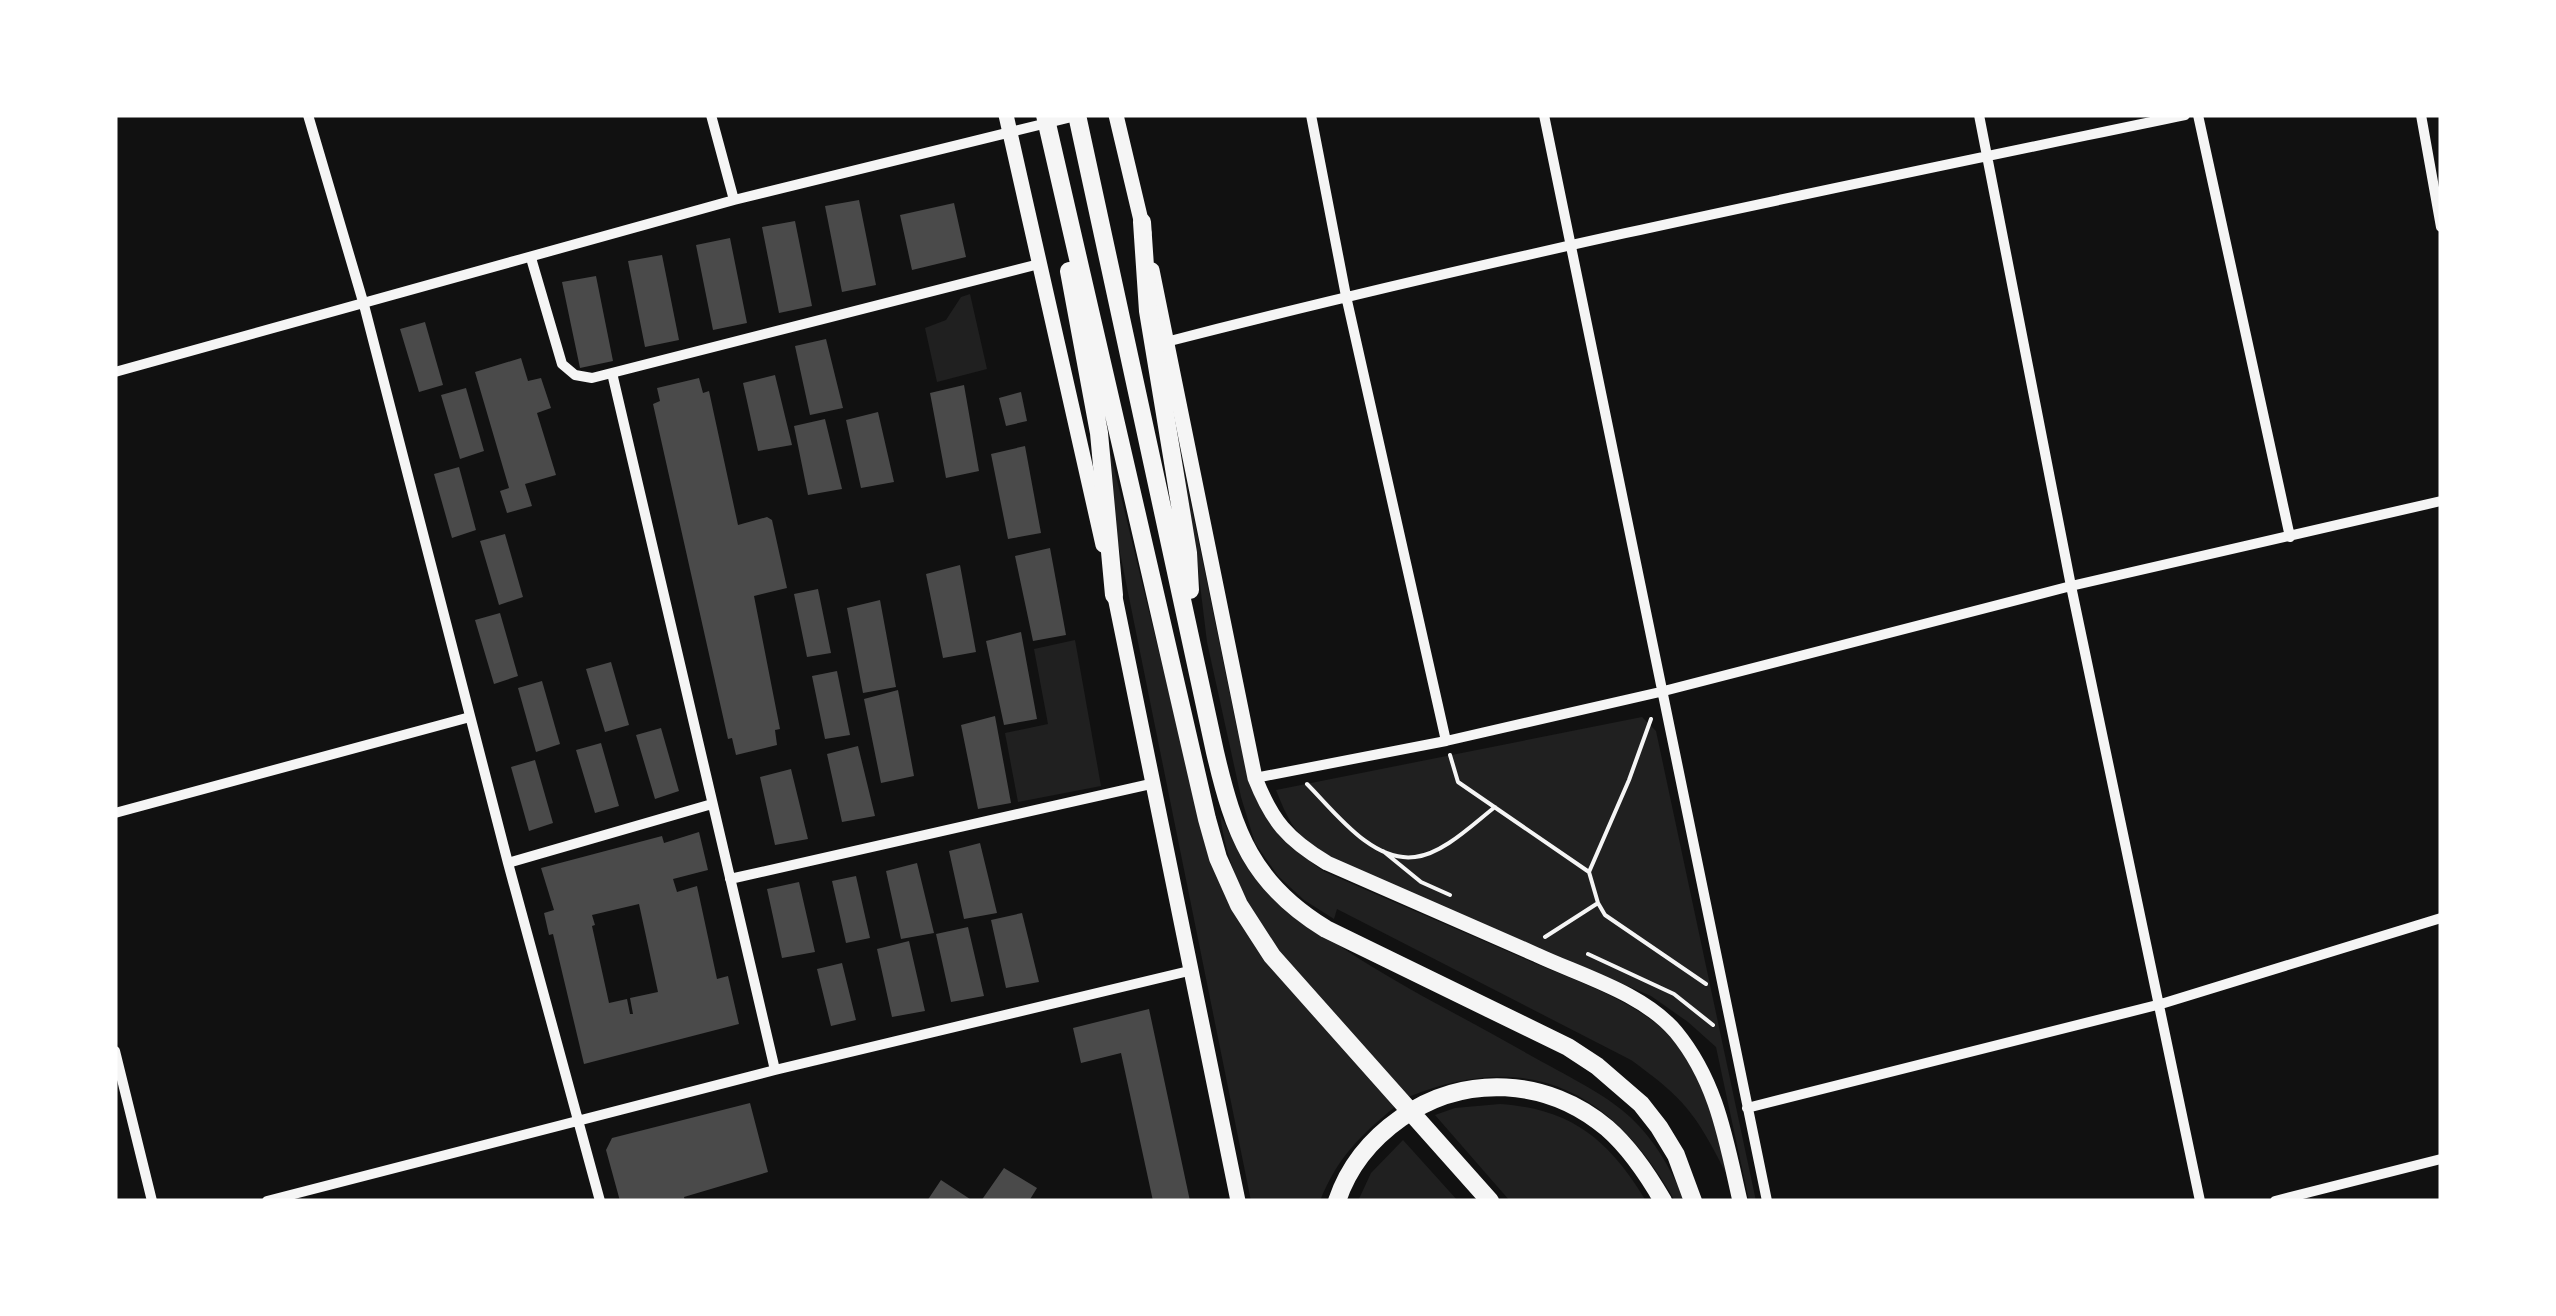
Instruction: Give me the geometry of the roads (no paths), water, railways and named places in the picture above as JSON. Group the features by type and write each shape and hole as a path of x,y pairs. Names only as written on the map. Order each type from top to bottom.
{"highway":[{"path":"1078,115 1215,752 1234,825 1252,862 1289,904 1326,929 1568,1047 1619,1082 1659,1127 1676,1156 1693,1201"},
{"path":"1046,119 1218,858 1239,905 1272,956 1490,1201"},
{"path":"1052,147 1066,256 1100,432 1114,595"},
{"path":"1142,222 1148,312 1188,554 1194,650"},
{"path":"1336,1201 1353,1164 1386,1129 1420,1104 1451,1092 1494,1086 1531,1090 1564,1101 1591,1116 1616,1136 1663,1201"}],"main road":[{"path":"1006,115 1155,783 1238,1201"},
{"path":"1116,115 1142,222 1254,778 1271,815 1281,829 1308,851 1608,987 1659,1016 1675,1031 1701,1069 1719,1108 1740,1201"}],"street":[{"path":"711,115 734,200"},
{"path":"115,372 734,200 1010,132 1046,119 1078,115"},
{"path":"1310,115 1346,296 1446,741"},
{"path":"1544,115 1766,1201"},
{"path":"1979,115 2071,586 2200,1201"},
{"path":"1166,342 1571,244 2185,115"},
{"path":"2198,115 2290,537"},
{"path":"2421,115 2441,228"},
{"path":"313,116 600,1201"},
{"path":"532,258 562,364 575,375 592,378 1039,264"},
{"path":"612,373 775,1070"},
{"path":"1254,778 1446,741 1660,692 2071,586 2441,501"},
{"path":"115,813 470,717"},
{"path":"730,879 1155,783"},
{"path":"508,863 712,804"},
{"path":"1747,1108 2161,1004 2441,918"},
{"path":"267,1201 775,1070 1193,970"},
{"path":"115,1051 152,1201"},
{"path":"2275,1201 2441,1159"}]}
